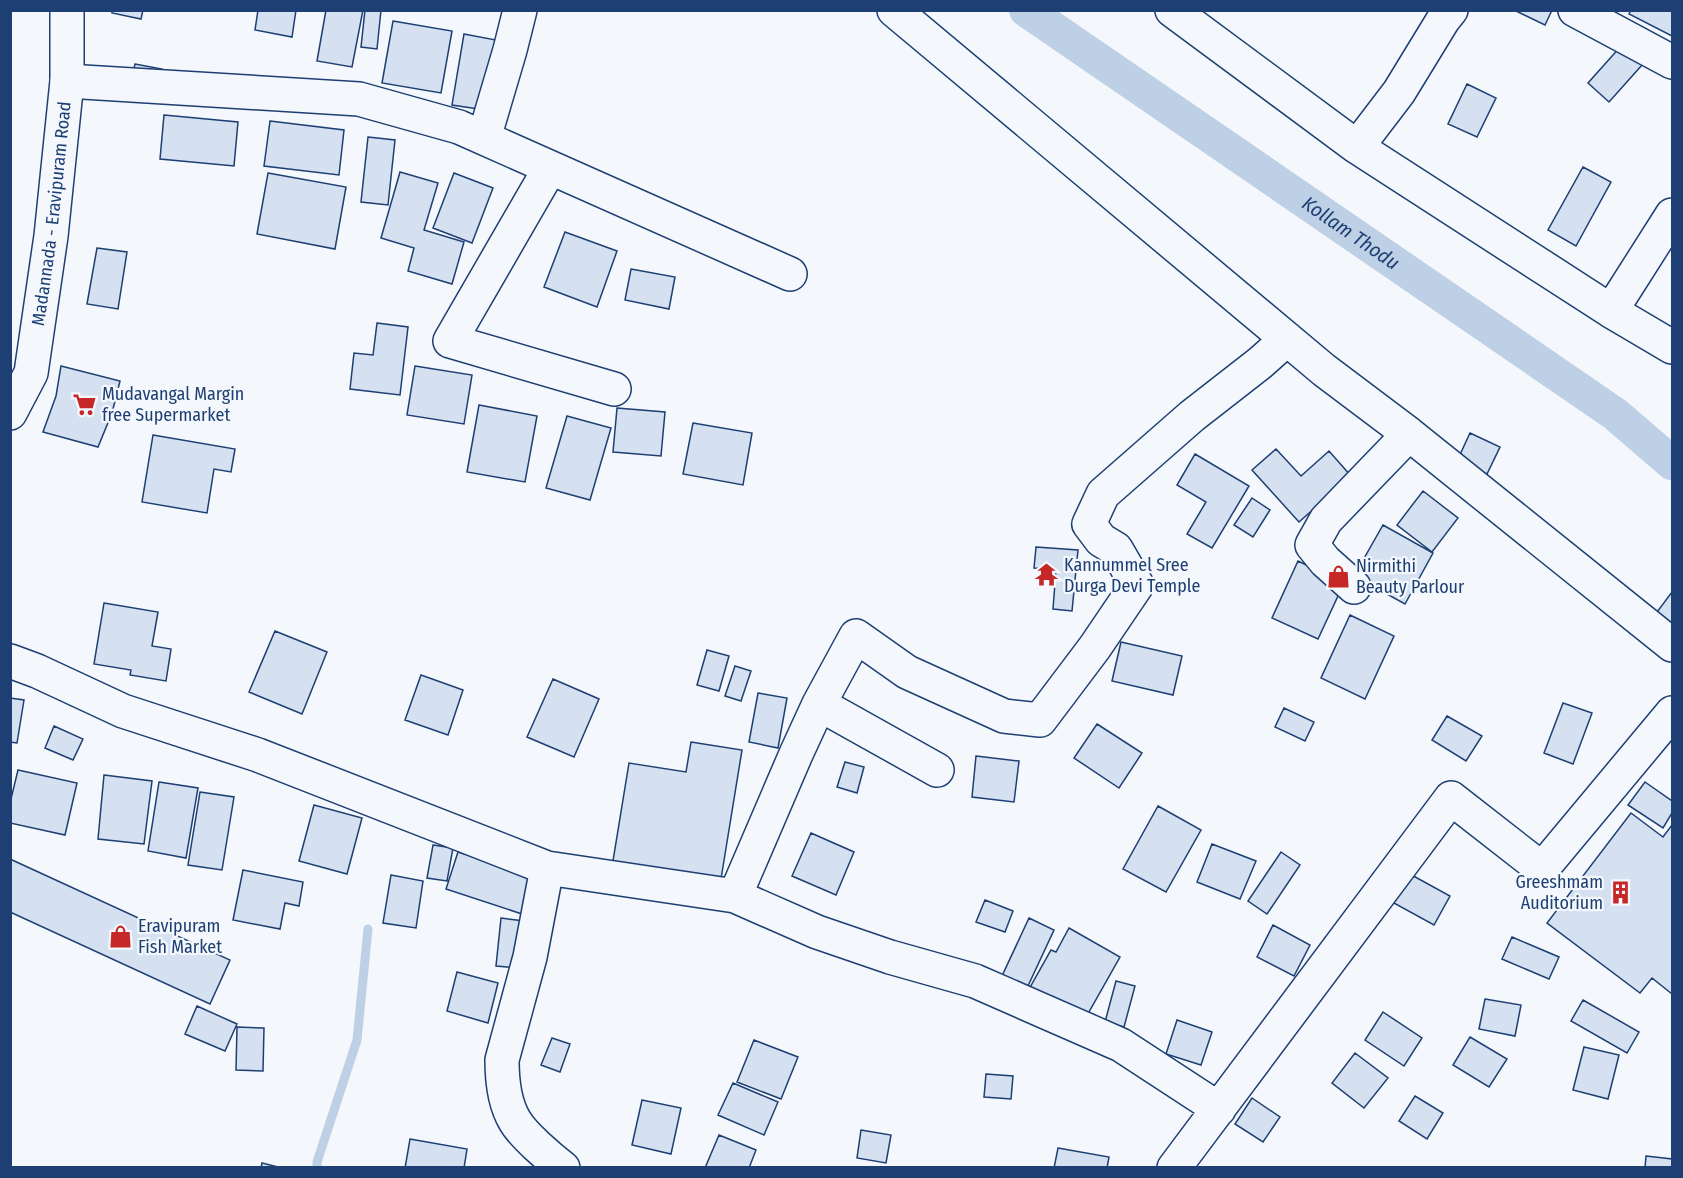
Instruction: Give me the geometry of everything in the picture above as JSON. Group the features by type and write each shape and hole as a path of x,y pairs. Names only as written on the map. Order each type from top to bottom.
{"street":[{"name":"Madannada - Eravipuram Road","path":"10,413 30,373 51,236 67,81 67,10"},
{"path":"484,138 520,10"},
{"path":"894,10 1324,370 1409,434 1672,645"},
{"path":"1172,10 1357,147 1611,311 1672,346"},
{"path":"1357,147 1399,92 1451,10"},
{"path":"1575,10 1672,62"},
{"path":"67,81 359,99 459,127 790,274"},
{"path":"550,168 450,341 614,389"},
{"path":"1611,311 1672,215"},
{"path":"735,896 791,764 819,704 856,636 907,672 1004,716 1040,720 1095,647 1137,585 1116,549 1101,540 1089,524 1103,494 1192,416 1287,339"},
{"path":"1354,586 1325,561 1312,545 1326,520 1409,434"},
{"path":"10,661 123,711 258,755 547,868 735,896 817,932 890,957 975,981 1121,1046 1219,1109"},
{"path":"819,704 937,770"},
{"path":"1174,1167 1451,798 1542,869 1672,712"},
{"path":"547,868 530,957 502,1060 502,1075 506,1098 515,1121 545,1153 563,1167"}],"building":[{"path":"112,10 143,10 141,19 112,13"},
{"path":"258,10 296,10 292,37 255,30"},
{"path":"326,10 363,10 352,67 317,61"},
{"path":"365,10 381,10 377,49 361,47"},
{"path":"1514,10 1552,10 1545,25"},
{"path":"1631,10 1672,10 1672,36 1629,14"},
{"path":"393,21 452,31 441,93 382,83"},
{"path":"464,34 496,40 485,110 452,105"},
{"path":"1621,46 1642,65 1609,102 1588,83"},
{"path":"135,64 162,69 160,83 132,77"},
{"path":"1467,84 1496,98 1477,137 1448,124"},
{"path":"164,115 238,122 234,166 160,159"},
{"path":"270,121 344,130 339,175 264,166"},
{"path":"368,137 395,140 388,205 361,202"},
{"path":"1583,167 1611,182 1576,246 1548,230"},
{"path":"400,172 438,183 424,230 464,242 452,284 408,271 414,248 381,238"},
{"path":"268,173 346,187 335,249 257,234"},
{"path":"454,173 493,188 472,243 433,228"},
{"path":"565,232 617,251 597,307 544,287"},
{"path":"97,248 127,252 118,309 87,304"},
{"path":"631,269 675,277 669,309 625,300"},
{"path":"377,323 408,327 400,395 350,389 354,353 373,355"},
{"name":"Mudavangal Margin free Supermarket","path":"61,366 120,381 112,413 98,447 43,432 56,396"},
{"path":"415,366 472,375 464,424 407,415"},
{"path":"479,405 537,416 525,482 467,472"},
{"path":"617,408 665,412 661,456 613,452"},
{"path":"567,416 611,428 590,500 546,488"},
{"path":"693,423 752,433 743,485 683,474"},
{"path":"1470,433 1500,447 1487,474 1457,461"},
{"path":"153,435 235,449 231,472 214,469 207,513 142,502"},
{"path":"1276,449 1301,476 1329,451 1351,476 1299,522 1252,470"},
{"path":"1195,454 1249,486 1212,548 1187,534 1206,502 1177,485"},
{"path":"1423,491 1458,518 1432,552 1397,525"},
{"path":"1252,498 1270,510 1253,537 1234,525"},
{"path":"1383,525 1433,553 1405,604 1354,576"},
{"path":"1036,547 1078,550 1072,611 1053,609 1056,570 1034,568"},
{"path":"1298,561 1344,583 1318,639 1272,618"},
{"path":"1672,592 1672,636 1651,620"},
{"path":"104,603 158,612 152,646 171,649 166,681 130,675 131,670 94,664"},
{"path":"1350,615 1394,636 1365,699 1321,678"},
{"path":"275,631 327,652 302,714 249,692"},
{"path":"1121,642 1182,656 1173,695 1112,681"},
{"path":"707,650 729,656 719,691 697,685"},
{"path":"735,666 751,671 741,701 725,696"},
{"path":"421,675 463,690 448,735 405,720"},
{"path":"553,679 599,699 574,757 527,737"},
{"path":"758,693 787,698 778,748 749,742"},
{"path":"10,698 24,700 17,743 10,742"},
{"path":"1563,703 1592,713 1573,764 1544,753"},
{"path":"1284,708 1314,722 1305,741 1275,727"},
{"path":"1447,716 1482,736 1466,761 1432,740"},
{"path":"1097,724 1142,753 1119,788 1074,758"},
{"path":"54,726 83,739 73,760 45,748"},
{"path":"691,742 742,750 720,885 612,867 629,763 686,772"},
{"path":"976,756 1019,761 1014,802 972,797"},
{"path":"845,762 864,767 857,793 837,787"},
{"path":"18,770 77,783 65,835 10,823 10,803"},
{"path":"104,775 152,781 144,844 98,839"},
{"path":"159,782 198,788 186,858 148,851"},
{"path":"1645,782 1672,801 1672,813 1663,828 1628,805"},
{"path":"200,792 234,797 222,870 188,865"},
{"path":"314,805 362,818 347,874 299,861"},
{"path":"1158,806 1201,830 1166,892 1123,869"},
{"name":"Greeshmam Auditorium","path":"1631,813 1663,837 1672,825 1672,994 1652,978 1640,993 1547,923"},
{"path":"811,833 854,852 836,895 792,876"},
{"path":"1212,844 1256,861 1240,899 1197,882"},
{"path":"433,845 453,848 447,881 427,878"},
{"path":"458,852 537,877 525,915 446,889"},
{"path":"1281,852 1300,865 1267,914 1248,901"},
{"name":"Eravipuram Fish Market","path":"10,859 230,960 210,1004 10,912"},
{"path":"243,870 303,882 299,906 285,903 280,929 233,920"},
{"path":"1408,873 1450,896 1434,925 1392,902"},
{"path":"391,875 423,881 416,928 383,923"},
{"path":"985,900 1013,911 1005,932 976,922"},
{"path":"501,918 524,921 519,968 496,966"},
{"path":"1029,918 1054,930 1027,988 1002,976"},
{"path":"1273,925 1310,945 1294,976 1257,957"},
{"path":"1069,928 1120,957 1085,1019 1028,991 1051,950 1056,952"},
{"path":"1512,937 1559,957 1549,979 1502,959"},
{"path":"457,972 498,983 488,1023 447,1011"},
{"path":"1116,981 1135,986 1124,1027 1105,1022"},
{"path":"1485,999 1521,1005 1515,1036 1479,1029"},
{"path":"1583,1000 1639,1032 1627,1053 1571,1021"},
{"path":"197,1006 237,1024 225,1051 185,1034"},
{"path":"1383,1012 1422,1038 1404,1066 1365,1040"},
{"path":"1177,1020 1212,1032 1201,1065 1166,1054"},
{"path":"237,1027 264,1028 263,1071 236,1070"},
{"path":"1470,1037 1507,1059 1489,1087 1453,1065"},
{"path":"552,1038 570,1044 560,1072 541,1065"},
{"path":"754,1040 798,1057 781,1099 737,1082"},
{"path":"1584,1047 1619,1055 1608,1099 1573,1090"},
{"path":"1355,1053 1388,1078 1364,1108 1332,1083"},
{"path":"986,1074 1013,1076 1011,1099 984,1097"},
{"path":"733,1083 778,1102 764,1135 718,1115"},
{"path":"1415,1096 1443,1113 1427,1139 1399,1121"},
{"path":"1252,1098 1280,1117 1263,1142 1235,1124"},
{"path":"642,1100 681,1108 671,1154 632,1145"},
{"path":"861,1130 891,1135 886,1163 857,1158"},
{"path":"719,1135 756,1150 749,1168 705,1168"},
{"path":"410,1139 467,1149 464,1168 405,1168"},
{"path":"1058,1148 1109,1157 1107,1168 1054,1168"},
{"path":"1646,1156 1672,1159 1672,1168 1645,1168"},
{"path":"262,1163 282,1168 261,1168"}],"waterway":[{"name":"Kollam Thodu","path":"1026,10 1615,414 1672,463"},
{"path":"317,1168 357,1040 368,929"}],"place":[{"name":"Mudavangal Margin free Supermarket","path":"84,404"},
{"name":"Kannummel Sree Durga Devi Temple","path":"1046,575"},
{"name":"Nirmithi Beauty Parlour","path":"1338,576"},
{"name":"Greeshmam Auditorium","path":"1621,892"},
{"name":"Eravipuram Fish Market","path":"120,936"}]}
